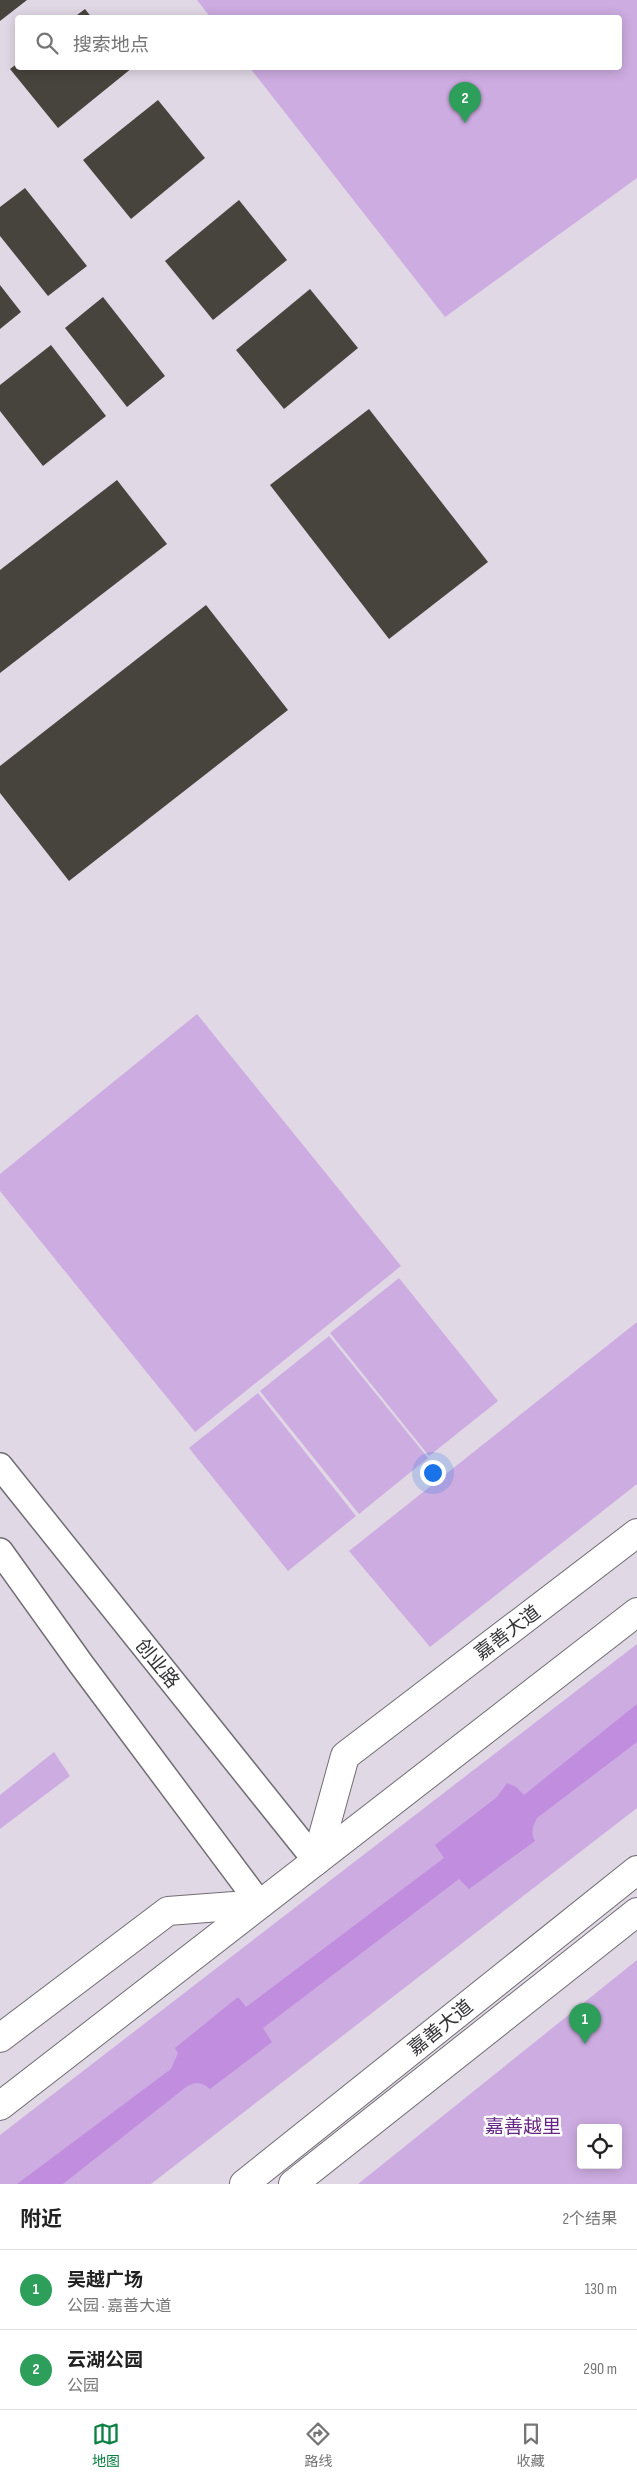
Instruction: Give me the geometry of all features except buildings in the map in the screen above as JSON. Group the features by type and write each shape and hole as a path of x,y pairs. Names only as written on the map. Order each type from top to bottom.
{"main road":[{"name":"嘉善大道","path":"316,1861 345,1756 637,1533"},
{"path":"0,2106 637,1612"},
{"name":"嘉善大道","path":"244,2184 637,1870"},
{"path":"0,2038 168,1911 260,1904"},
{"name":"嘉善大道","path":"293,2184 637,1912"}],"street":[{"name":"创业路","path":"0,1466 316,1861"},
{"path":"0,1551 81,1664 260,1904"}],"shaded area":[{"path":"0,0 637,0 637,2184 0,2184"},
{"path":"637,1704 637,1742 537,1818 532,1832 535,1841 469,1889 459,1879 263,2028 272,2042 210,2089 198,2083 186,2087 63,2184 17,2184 171,2069 178,2053 175,2048 238,1997 246,2007 444,1858 435,1845 497,1797 507,1783 516,1787 524,1795"}],"green space":[{"path":"197,0 637,0 637,178 445,317 252,70 622,70 622,15 209,15"},
{"path":"197,1014 401,1266 195,1432 0,1191 0,1174"},
{"path":"399,1278 498,1401 429,1456 330,1333"},
{"path":"637,1322 637,1484 430,1647 349,1551"},
{"path":"329,1336 428,1458 359,1514 260,1391"},
{"path":"258,1393 356,1516 288,1571 189,1448"},
{"path":"637,1644 637,1808 151,2184 0,2184 0,2135"},
{"path":"54,1752 70,1776 0,1829 0,1795"},
{"name":"嘉善越里","path":"637,1960 637,2184 358,2184"}],"place":[{"name":"云湖公园","path":"465,123"},
{"name":"吴越广场","path":"585,2044"}]}
